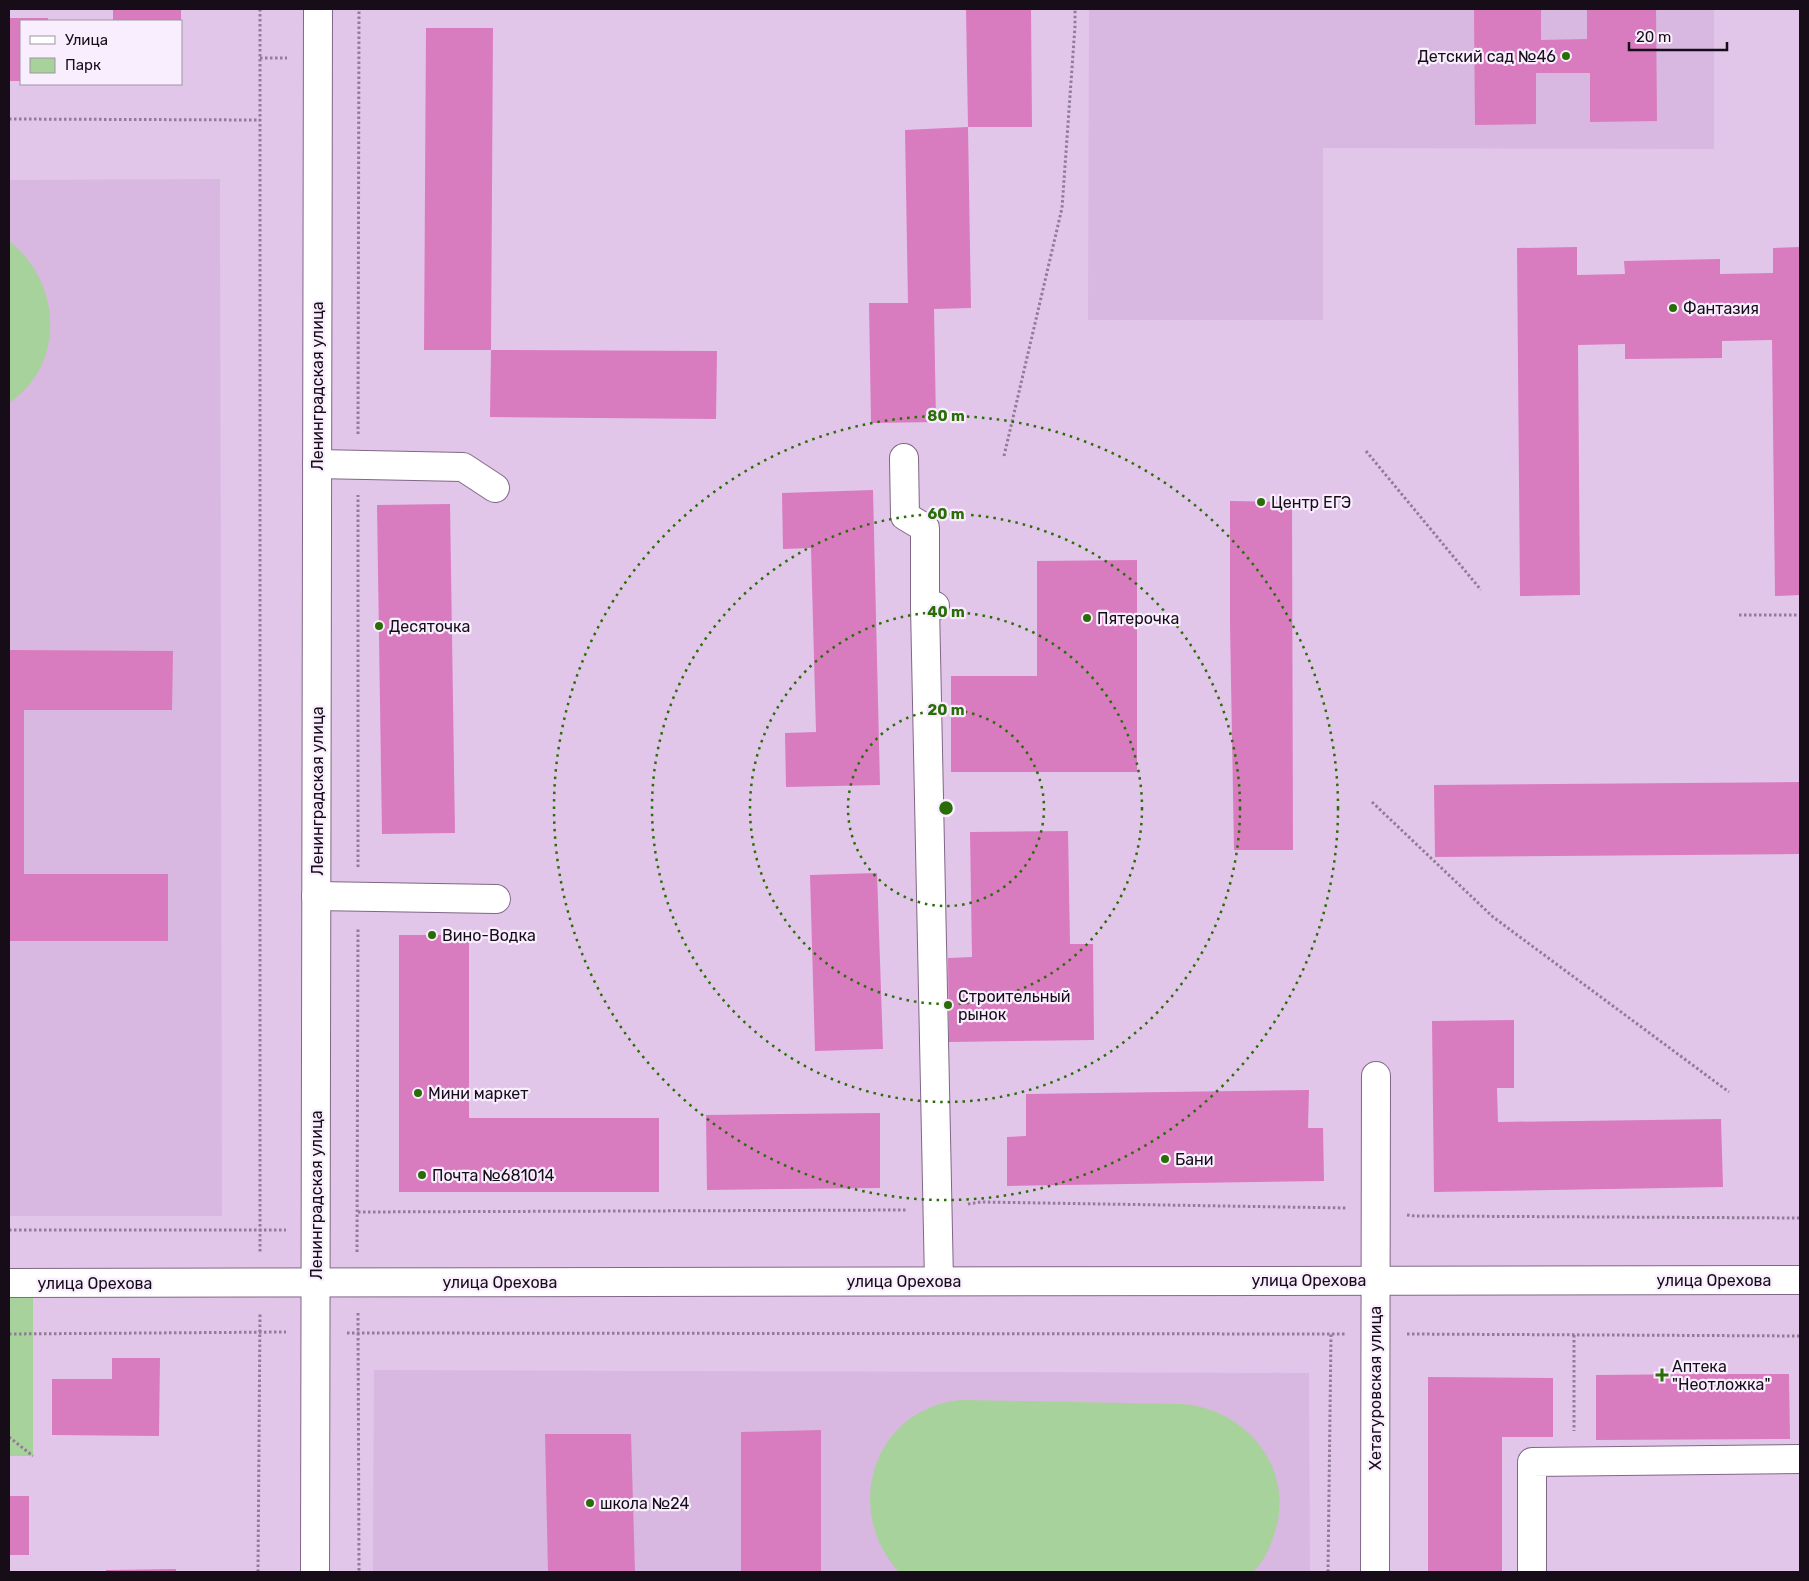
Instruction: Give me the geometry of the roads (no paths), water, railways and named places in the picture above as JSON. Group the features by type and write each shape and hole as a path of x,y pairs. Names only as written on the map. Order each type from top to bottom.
{"street":[{"name":"Ленинградская улица","path":"315,1572 318,9"},
{"path":"904,458 905,516 925,528 930,606 934,1078 939,1281"},
{"path":"317,464 463,467 495,488"},
{"path":"316,896 496,899"},
{"name":"Хетагуровская улица","path":"1375,1572 1376,1076"},
{"name":"улица Орехова","path":"9,1283 1800,1280"},
{"path":"1532,1572 1532,1462 1800,1459"}],"place":[{"name":"Детский сад №46","path":"1566,56"},
{"name":"Фантазия","path":"1673,308"},
{"name":"Центр ЕГЭ","path":"1261,502"},
{"name":"Пятерочка","path":"1087,618"},
{"name":"Десяточка","path":"379,626"},
{"name":"Вино-Водка","path":"432,935"},
{"name":"Строительный рынок","path":"948,1005"},
{"name":"Мини маркет","path":"418,1093"},
{"name":"Бани","path":"1165,1159"},
{"name":"Почта №681014","path":"422,1175"},
{"name":"Аптека \"Неотложка\"","path":"1662,1375"},
{"name":"школа №24","path":"590,1503"}]}
